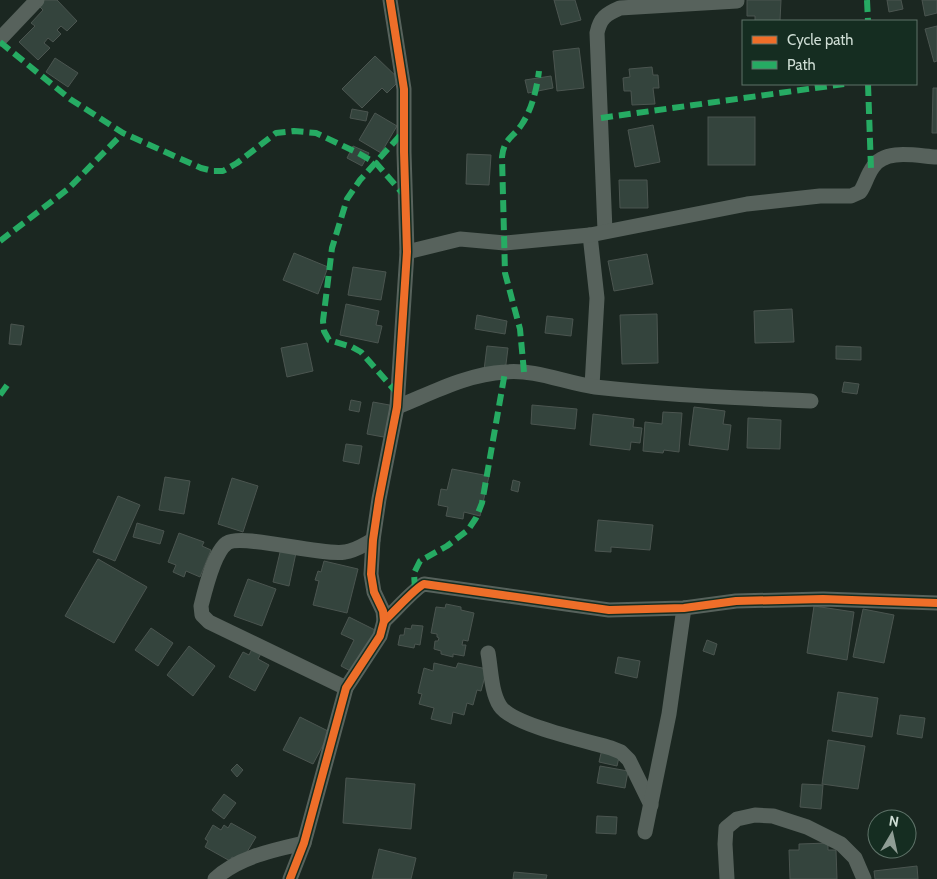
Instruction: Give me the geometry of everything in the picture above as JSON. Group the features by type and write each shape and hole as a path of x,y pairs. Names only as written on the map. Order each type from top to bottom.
{"street":[{"path":"0,39 37,0"},
{"path":"290,879 304,843 346,688 380,636 384,621 383,611 371,583 373,540 397,407 407,252 404,89 390,0"},
{"path":"592,386 598,233 597,33 599,22 605,14 620,8 737,1"},
{"path":"407,252 460,239 505,243 598,233 747,204 820,196 851,196 860,192 871,169 876,162 885,156 937,157"},
{"path":"397,407 468,378 505,372 524,372 592,386 695,397 812,401"},
{"path":"346,688 209,622 202,615 201,606 220,550 228,542 242,540 324,552 346,552 373,540"},
{"path":"384,621 404,603 415,589 424,584 609,610 684,608 736,601 804,600 937,603"},
{"path":"645,832 669,714 684,608"},
{"path":"488,653 496,701 501,708 509,715 540,727 621,752 629,760 651,805"},
{"path":"727,879 724,844 726,828 737,819 755,815 773,816 807,827 841,844 855,858 864,879"},
{"path":"215,879 222,872 248,859 270,851 304,843"}],"building":[{"path":"42,0 57,0 77,21 67,31 61,26 57,30 61,34 53,42 48,38 44,43 50,48 38,60 19,42 35,26 31,23 43,10 38,5"},
{"path":"554,0 575,0 581,20 561,25"},
{"path":"747,0 781,0 780,20 755,20 755,16 747,16"},
{"path":"887,0 901,0 903,9 889,12"},
{"path":"922,0 937,0 937,13 925,16"},
{"path":"937,26 937,61 934,62 925,29"},
{"path":"579,48 584,88 557,91 553,51"},
{"path":"375,56 400,80 387,93 382,88 362,108 342,89"},
{"path":"55,58 78,73 68,87 46,72"},
{"path":"652,67 653,75 658,75 659,88 653,88 655,104 632,105 631,91 624,91 623,78 630,77 629,69"},
{"path":"551,76 553,88 528,93 525,80"},
{"path":"933,88 937,88 937,133 932,133"},
{"path":"352,109 368,112 366,121 350,118"},
{"path":"375,113 397,126 381,153 359,140"},
{"path":"708,117 755,117 755,165 708,165"},
{"path":"653,125 660,162 635,167 628,130"},
{"path":"353,146 369,153 362,166 347,158"},
{"path":"467,154 491,155 489,185 466,184"},
{"path":"619,180 647,180 648,208 620,208"},
{"path":"294,253 328,267 318,294 283,280"},
{"path":"647,254 653,284 614,291 608,261"},
{"path":"353,267 386,272 381,300 348,295"},
{"path":"346,304 379,311 376,325 382,326 378,343 340,335"},
{"path":"792,309 794,342 755,343 754,311"},
{"path":"657,314 658,363 622,364 620,315"},
{"path":"477,315 507,321 505,334 475,329"},
{"path":"547,316 573,319 571,336 545,333"},
{"path":"11,324 24,326 21,345 9,344"},
{"path":"307,343 313,371 287,377 281,348"},
{"path":"487,346 508,348 505,372 484,370"},
{"path":"836,346 861,347 861,360 836,359"},
{"path":"844,382 859,384 857,394 842,392"},
{"path":"351,400 361,402 359,412 349,410"},
{"path":"373,402 395,406 389,438 367,434"},
{"path":"532,405 577,409 575,429 531,424"},
{"path":"694,407 725,411 723,424 731,425 728,450 689,445"},
{"path":"663,412 682,413 679,452 664,450 663,453 643,451 645,422 662,424"},
{"path":"593,414 634,419 633,427 642,428 640,443 631,442 630,450 590,445"},
{"path":"748,418 781,420 780,449 747,448"},
{"path":"346,444 362,446 359,464 343,461"},
{"path":"452,469 489,476 480,516 464,512 463,519 446,516 448,507 438,505 441,489 447,490"},
{"path":"165,477 190,481 184,514 159,510"},
{"path":"232,478 258,486 243,532 218,524"},
{"path":"513,480 520,482 518,492 511,490"},
{"path":"118,496 140,505 115,561 93,552"},
{"path":"598,520 653,525 650,550 611,547 611,552 595,551"},
{"path":"137,523 164,531 160,544 133,537"},
{"path":"179,533 204,542 202,546 211,550 200,577 186,571 184,577 173,572 176,565 168,562"},
{"path":"282,544 297,548 289,586 273,582"},
{"path":"98,559 147,587 114,643 65,616"},
{"path":"324,561 358,569 347,613 313,605 319,581 315,580 318,571 321,572"},
{"path":"248,579 276,589 262,626 234,616"},
{"path":"446,604 461,607 461,610 474,613 468,641 463,640 462,645 466,645 464,656 453,654 453,657 441,654 441,651 434,649 435,641 438,641 439,638 437,634 431,633 436,607 445,608"},
{"path":"814,606 854,612 847,660 807,653"},
{"path":"863,609 894,615 884,663 853,657"},
{"path":"349,617 377,631 356,674 341,666 354,640 341,634"},
{"path":"412,625 423,626 420,645 415,644 414,648 398,645 400,635 404,635 405,628 411,629"},
{"path":"151,628 173,643 158,666 135,650"},
{"path":"707,640 717,644 714,655 703,651"},
{"path":"254,645 263,650 258,659 269,665 255,691 229,677 243,652 249,655"},
{"path":"189,646 215,666 193,696 167,675"},
{"path":"618,657 640,661 637,678 615,673"},
{"path":"434,663 456,668 458,663 487,669 481,691 477,690 473,705 467,703 464,715 453,712 451,724 431,719 434,708 419,704 422,694 418,693 424,668 433,671"},
{"path":"838,692 878,698 872,737 832,731"},
{"path":"900,715 925,718 922,738 897,734"},
{"path":"300,717 330,732 313,764 283,750"},
{"path":"828,740 865,746 858,789 822,784"},
{"path":"602,749 620,753 617,766 599,762"},
{"path":"237,764 243,770 237,777 231,770"},
{"path":"600,766 628,771 625,788 597,783"},
{"path":"346,778 415,784 411,829 343,823"},
{"path":"802,784 823,785 821,809 800,807"},
{"path":"224,794 236,803 224,819 212,810"},
{"path":"597,816 617,817 616,834 596,833"},
{"path":"231,823 256,837 241,862 232,857 230,861 205,847 208,841 205,839 213,825 221,830 224,825 228,828"},
{"path":"828,843 828,850 836,850 837,879 790,879 789,850 799,850 799,844"},
{"path":"379,849 416,858 411,879 372,879"},
{"path":"917,866 918,879 875,879 874,871"},
{"path":"514,872 547,875 546,879 513,879"}],"marked path":[{"path":"867,0 868,20"},
{"path":"0,42 70,99 123,133 201,168 223,171 237,163 276,133 294,131 316,133 376,163 404,195"},
{"path":"524,372 520,329 505,273 502,157 507,142 519,129 529,112 539,71"},
{"path":"601,118 837,85"},
{"path":"868,85 871,169"},
{"path":"398,394 361,352 352,347 329,340 324,331 323,321 332,248 347,199 360,180 404,131"},
{"path":"0,241 68,189 123,133"},
{"path":"415,589 414,573 420,561 447,546 468,530 476,518 482,503 505,372"},
{"path":"0,395 8,384"}],"cycle path":[{"path":"290,879 304,843 346,688 380,636 384,621 383,611 374,592 371,574 373,540 397,407 407,252 404,89 390,0"},
{"path":"384,621 424,584 609,610 684,608 736,601 823,599 937,603"}]}
